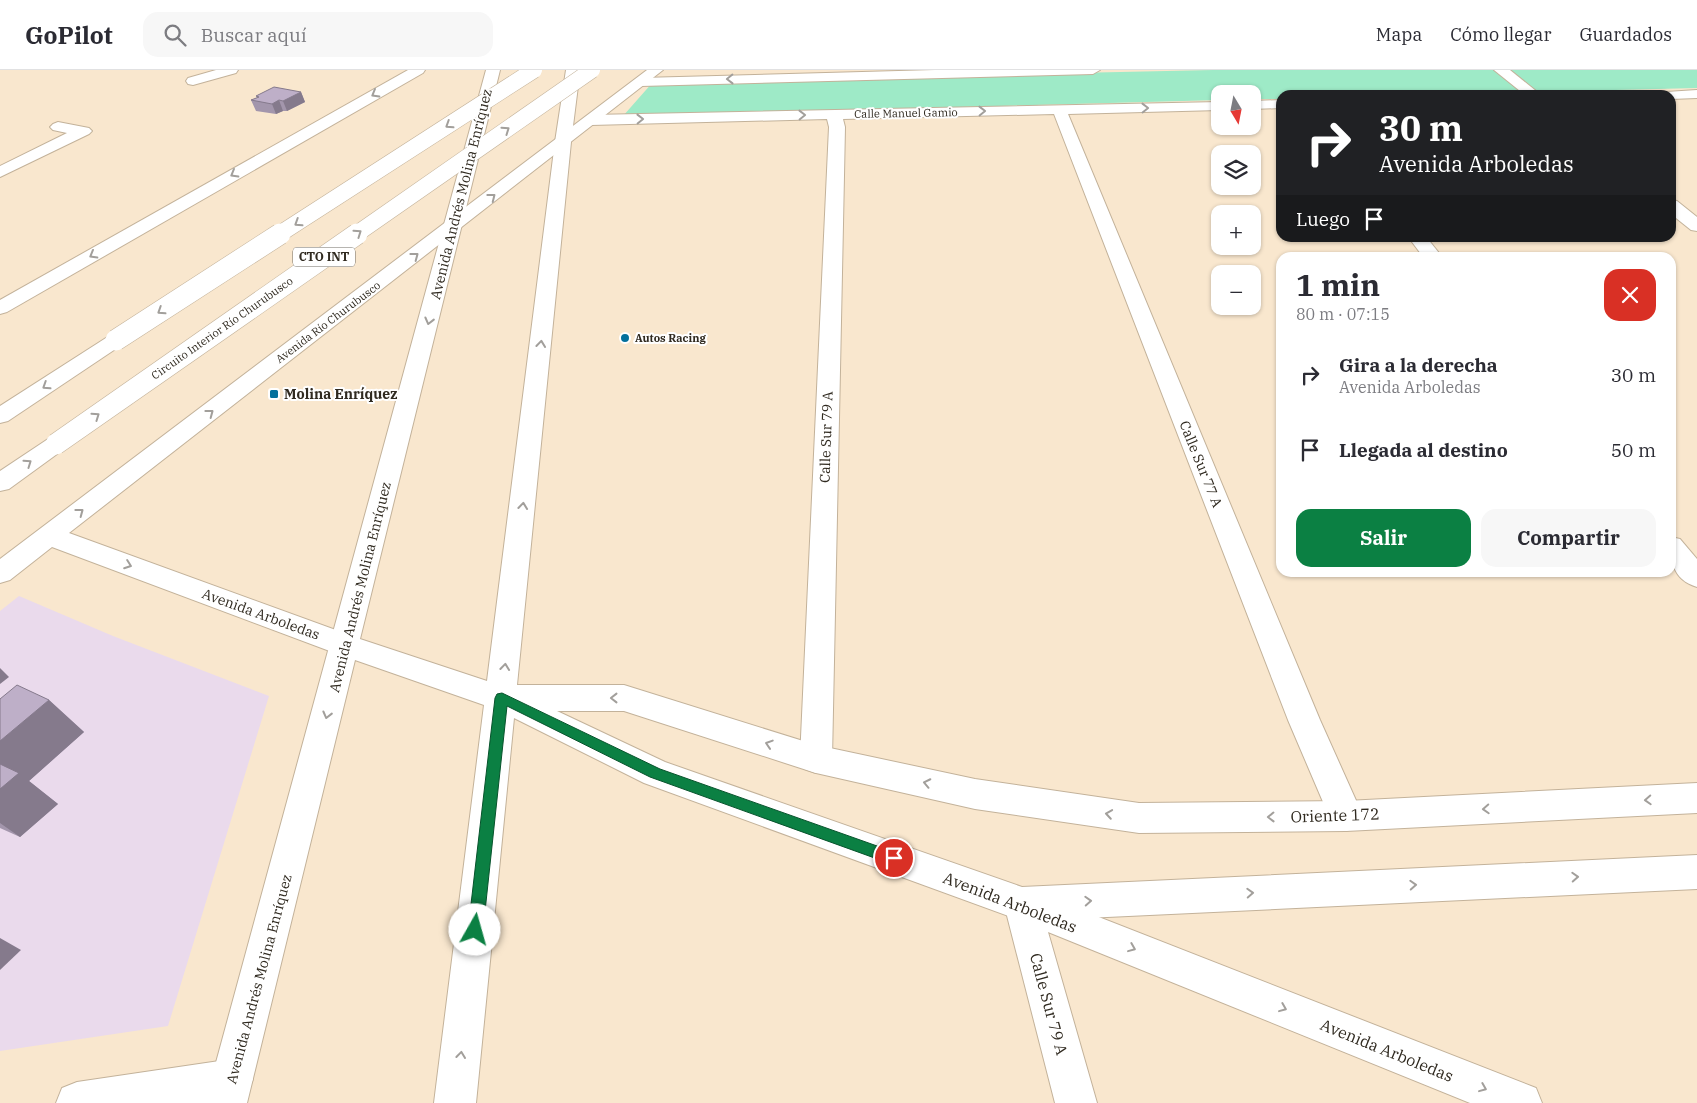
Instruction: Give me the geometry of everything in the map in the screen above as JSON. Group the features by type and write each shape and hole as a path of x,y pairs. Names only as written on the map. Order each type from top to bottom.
{"main road":[{"path":"193,81 231,70"},
{"path":"0,308 418,70"},
{"name":"Avenida Andrés Molina Enríquez","path":"230,1091 493,70"},
{"name":"CTO INT","path":"0,416 534,70"},
{"path":"456,1103 563,142 573,70"},
{"name":"Circuito Interior Río Churubusco","path":"0,483 592,70"},
{"name":"Avenida Río Churubusco","path":"0,573 656,70"},
{"path":"641,82 837,73 1093,70"},
{"path":"1501,70 1527,90"},
{"path":"1676,95 1697,94"},
{"path":"1261,105 1276,104"},
{"name":"Calle Manuel Gamio","path":"591,120 1211,106"},
{"name":"Calle Sur 77 A","path":"1060,110 1063,122 1304,720 1346,816"},
{"name":"Calle Sur 79 A","path":"816,759 837,127 834,115"},
{"path":"0,172 84,131 58,127"},
{"path":"1676,209 1697,226"},
{"path":"1421,242 1429,252"},
{"name":"Avenida Arboledas","path":"49,536 345,645 502,698 655,773 1022,904 1521,1103"},
{"path":"1676,552 1697,577"},
{"name":"Avenida Arboledas","path":"502,698 624,698 816,759 975,794"},
{"name":"Oriente 172","path":"975,794 1139,818 1346,816 1697,798"},
{"path":"1022,904 1697,872"},
{"name":"Calle Sur 79 A","path":"1022,904 1076,1103"},
{"path":"77,1103 230,1091"}],"shaded area":[{"path":"19,596 113,636 269,696 168,1026 0,1051 0,611"}],"green space":[{"path":"1213,70 1697,70 1697,88 1617,90 1276,90 1276,99 1261,99 1261,85 1211,85 1211,100 623,116 653,82"}],"building":[{"path":"274,87 301,92 272,104 251,100"},
{"path":"17,685 49,700 0,741 0,699"},
{"path":"0,764 19,773 0,789"}],"place":[{"name":"Autos Racing","path":"625,338"},
{"name":"Molina Enríquez","path":"274,394"}],"route":[{"path":"475,930 502,698 655,773 894,858"}]}
